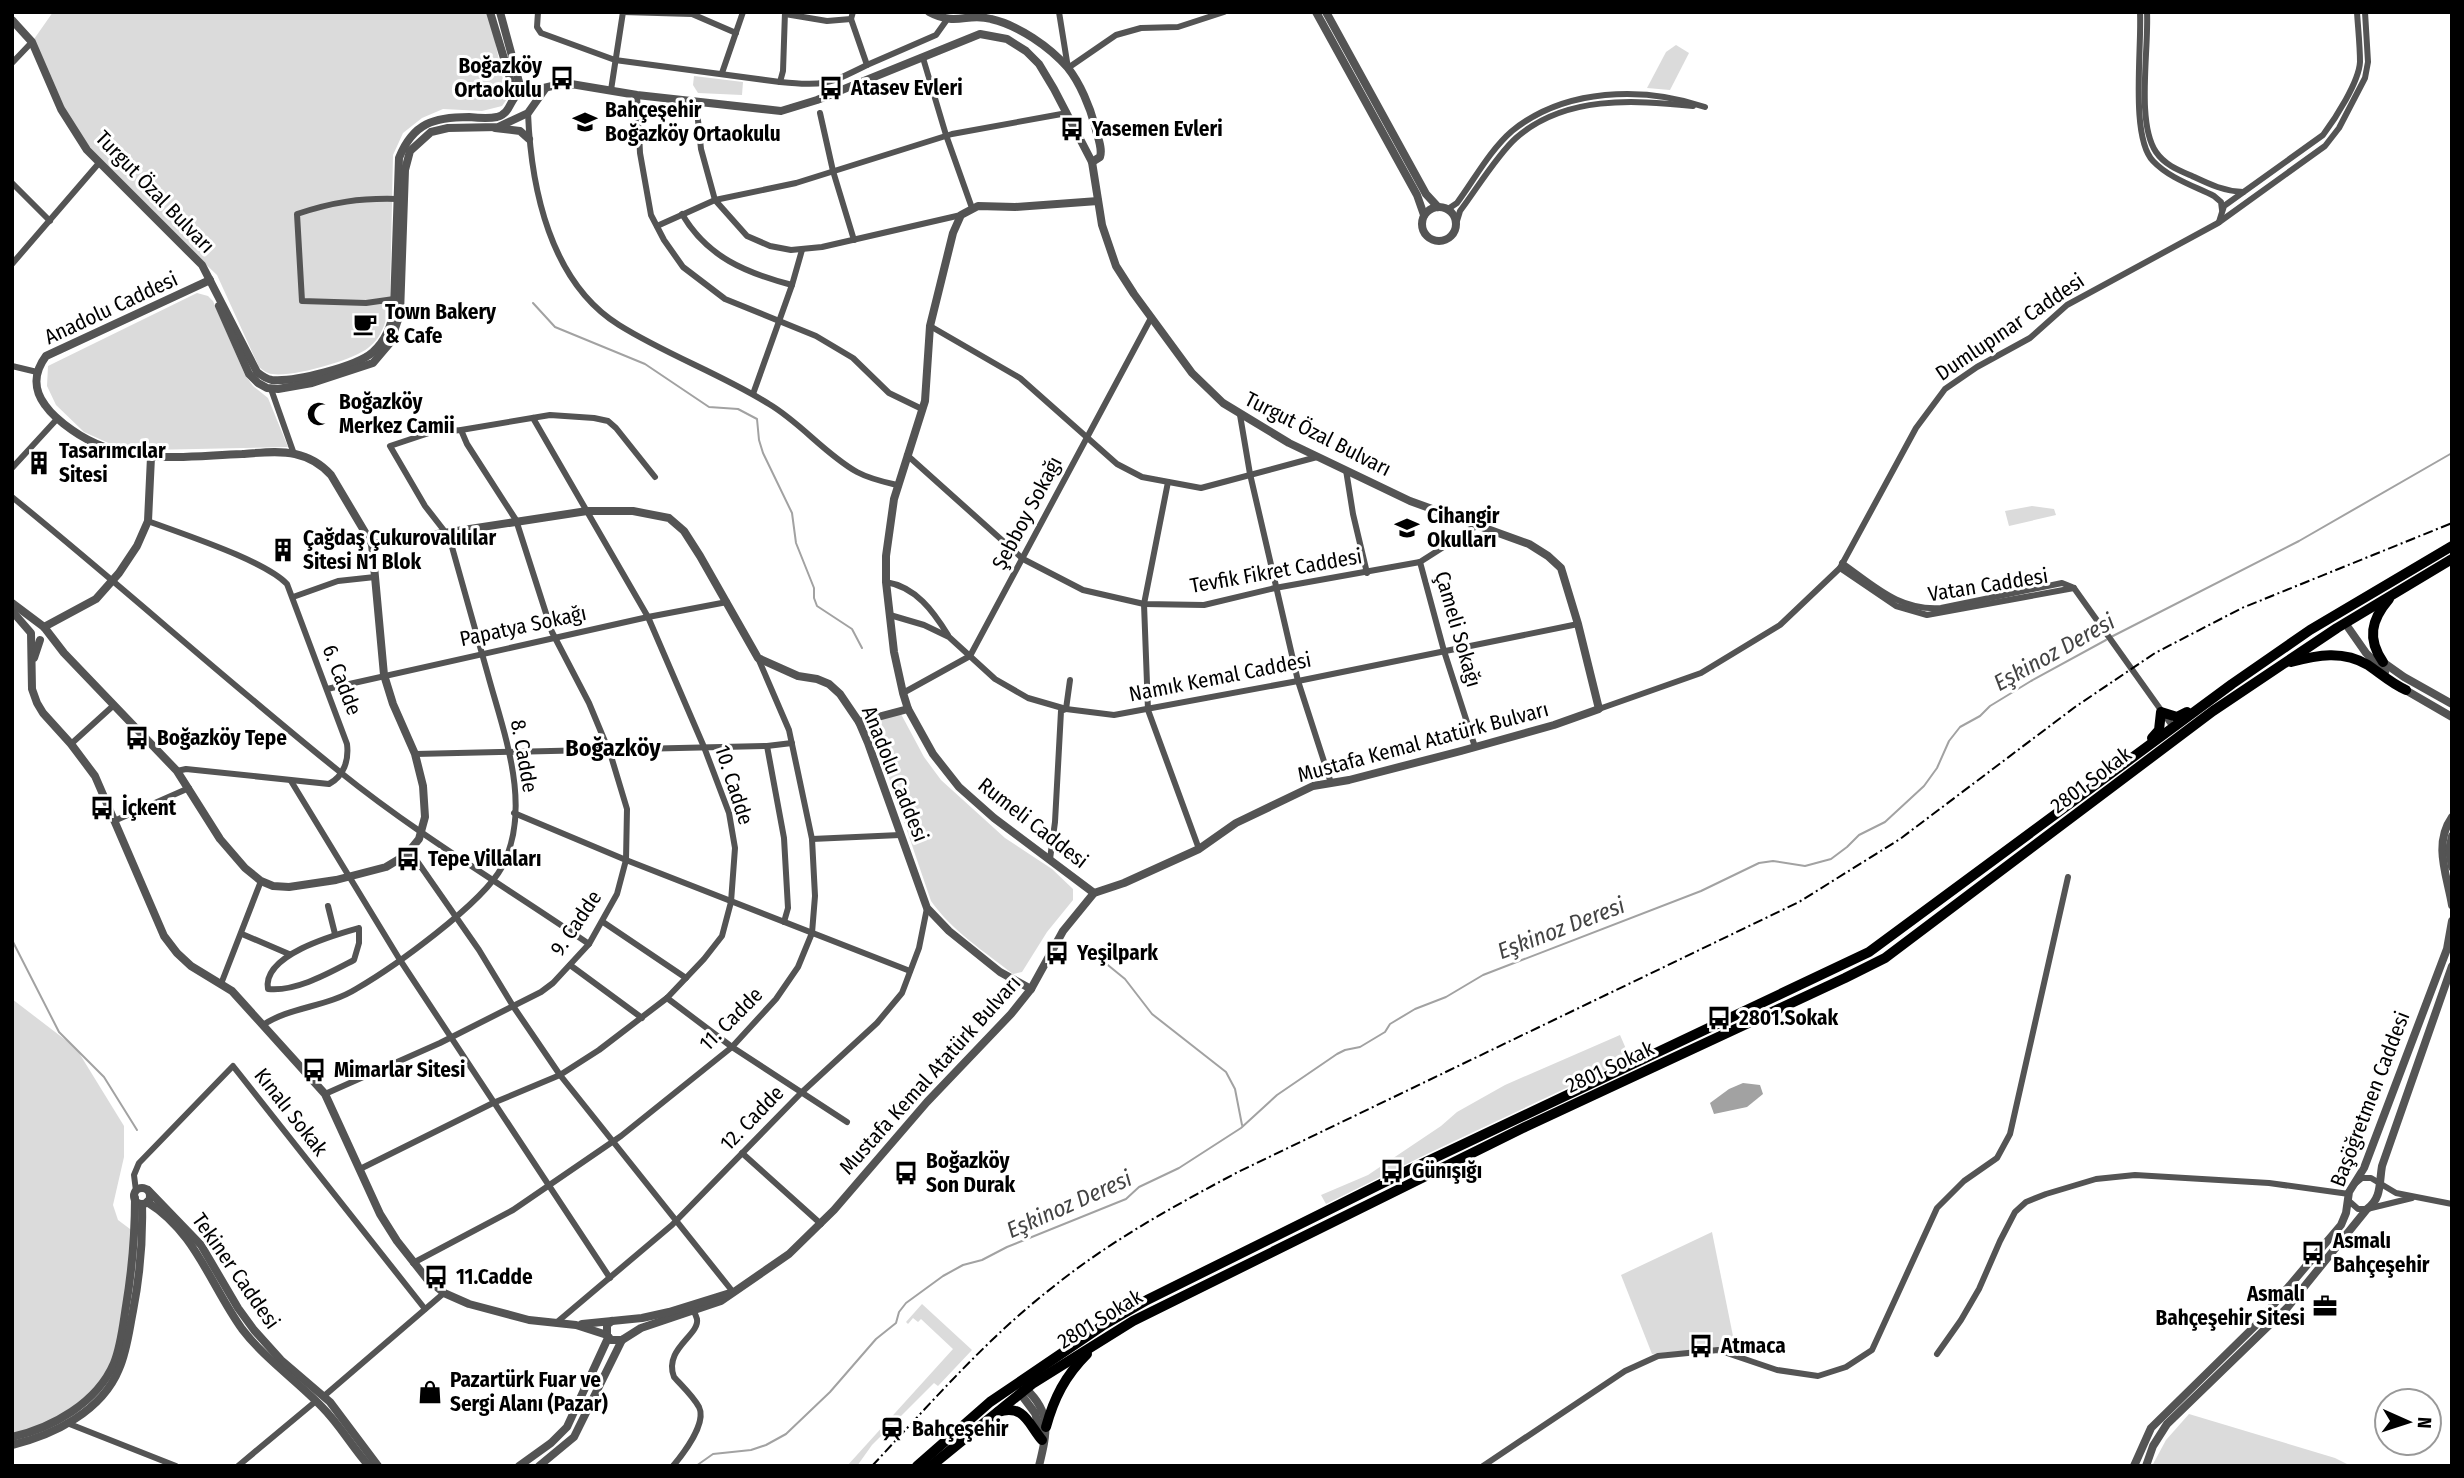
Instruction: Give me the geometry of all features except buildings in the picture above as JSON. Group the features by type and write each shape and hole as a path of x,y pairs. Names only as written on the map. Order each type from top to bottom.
{"main road":[{"path":"2158,708 2169,716 2180,716 2327,620 2452,545"},
{"path":"2347,621 2452,559"},
{"path":"2347,621 2355,609 2406,579 2428,560"},
{"path":"2382,662 2372,637 2373,622 2377,613 2396,592"},
{"path":"2327,620 2336,617 2347,621"},
{"name":"2801 Sokak","path":"931,1466 1020,1389 1102,1326 1176,1285 1411,1169 1870,952 2125,764 2347,621"},
{"path":"2281,664 2312,657 2343,655 2367,665 2406,690"},
{"name":"2801 Sokak","path":"917,1466 990,1402 1020,1389 1189,1291 1392,1191 1885,958 2176,732 2232,684"},
{"path":"2125,764 2134,751 2158,730 2158,708"},
{"path":"1046,1427 1056,1395 1065,1380 1100,1341"},
{"path":"992,1414 1005,1410 1024,1415 1043,1444"}],"street":[{"path":"491,12 521,94"},
{"path":"500,12 521,94"},
{"path":"538,12 537,27 541,33 615,60 817,85 833,82 936,35 946,21"},
{"path":"611,90 623,12 692,14 736,33"},
{"path":"722,73 743,12"},
{"path":"929,12 946,21 989,18 1006,24 1037,41 1068,68"},
{"path":"1059,12 1068,68 1089,109 1101,149 1101,156 1092,162"},
{"path":"1068,68 1116,35 1140,28 1178,27 1224,12"},
{"path":"1316,12 1417,195 1424,215"},
{"path":"1326,12 1426,194 1452,213 1456,224"},
{"path":"2140,12 2140,115 2145,150 2165,171 2214,196 2221,202 2222,210"},
{"path":"2147,12 2146,112 2147,132 2152,145 2170,166 2224,191 2245,192"},
{"path":"2218,223 2224,206 2323,135 2331,124 2360,63 2357,12"},
{"name":"Dumlupınar Caddesi","path":"1762,636 1780,625 1841,565 1916,428 1945,389 1977,367 2030,338 2067,305 2218,223 2325,146 2339,128 2365,78 2368,62 2365,12"},
{"path":"780,82 783,71 785,13 827,21 852,16 867,65"},
{"name":"Turgut Özal Bulvarı","path":"12,20 32,42 61,108 87,150 202,265 255,368 261,376 270,380 309,375 350,363 368,355 381,342 389,329 394,299 399,158 407,142 419,129 440,118 496,117 511,105"},
{"name":"Turgut Özal Bulvarı","path":"521,94 565,83 636,95 781,111 817,100 980,34 1007,39 1026,51 1039,64 1067,113 1092,162 1110,252 1134,294 1192,373 1209,391 1240,415 1317,457 1410,501 1529,544 1561,568 1599,709"},
{"path":"12,63 32,42"},
{"path":"923,58 972,208"},
{"path":"492,128 524,114 545,89"},
{"path":"1631,93 1676,97 1705,107 1632,101 1567,109 1538,121 1515,139 1460,211 1452,235 1437,242 1423,232 1422,221 1424,215 1433,208 1443,208 1457,203 1510,133 1533,116 1565,103 1631,93"},
{"path":"521,94 531,97 533,104"},
{"path":"521,94 511,105 514,111 524,114"},
{"path":"636,95 640,153 651,215 683,267 725,299 816,336 853,358 889,393 922,409"},
{"path":"696,101 701,149 715,200 747,236 770,246 802,250 961,215 972,208 1015,208 1098,201"},
{"path":"820,113 833,171 854,240"},
{"path":"657,226 715,200 796,183 946,135 1067,113"},
{"path":"524,114 549,235 564,264 592,303 619,325 783,413 856,471 897,485"},
{"path":"294,454 271,389 312,383 373,363 392,339 400,314 405,170 410,151 421,139 437,130 492,128 520,131 529,139"},
{"path":"12,264 99,163"},
{"path":"12,183 50,220"},
{"path":"394,299 366,303 302,301 297,214 329,203 364,198 397,199"},
{"path":"682,214 693,233 722,257 752,274 792,285"},
{"name":"Rumeli Caddesi","path":"961,215 930,326 925,401 897,485 889,527 886,582 894,652 908,709 933,754 959,787 994,818 1094,893"},
{"path":"752,394 780,320 802,250"},
{"name":"Turgut Özal Bulvarı","path":"210,280 249,374 258,383 271,389"},
{"name":"Anadolu Caddesi","path":"210,280 46,356 37,372 36,380 41,399 57,419 90,442 119,453 152,457 294,454 322,466 331,475 372,544"},
{"name":"Şebboy Sokağı","path":"970,656 1151,318"},
{"path":"930,326 1020,378 1117,464 1142,477 1201,488 1317,457"},
{"path":"12,366 37,372"},
{"path":"461,430 550,415 608,421 655,477"},
{"path":"1240,415 1250,474 1297,681 1331,783"},
{"name":"10. Cadde","path":"359,1169 492,1103 560,1075 599,1050 667,998 687,978 722,936 731,902 734,848 729,813 704,747 648,617 533,418"},
{"path":"12,468 57,419"},
{"name":"9. Cadde","path":"325,1094 452,1037 547,987 589,944 603,922 617,894 626,860 627,809 608,749 589,703 555,638 516,520 467,444 461,430"},
{"name":"8. Cadde","path":"263,1025 274,1018 346,995 400,960 456,916 494,879 507,855 514,813 514,784 508,751 452,547 446,533 425,506 390,446 429,433 461,430"},
{"name":"Tevfik Fikret Caddesi","path":"907,455 1023,559 1083,590 1144,604 1204,605 1275,588 1420,562 1478,525"},
{"path":"152,457 148,521 137,546 96,599 40,633 30,647 32,689 37,703 94,776 164,936 191,966 232,991 325,1094 380,1214 413,1263 444,1293 469,1304 506,1314 576,1325 615,1341 623,1339"},
{"path":"1346,470 1367,573"},
{"path":"1168,482 1144,604 1148,710 1199,849"},
{"path":"12,497 114,579 341,773 589,944"},
{"path":"12,611 64,653 177,771 220,839 245,868 261,881 273,886 289,887 350,877 386,867 410,851 422,831 425,799 415,754 393,704 384,675 372,544 587,511 633,512 668,517 684,531 758,658"},
{"name":"6. Cadde","path":"148,521 265,569 282,579 293,597 347,744 347,757 341,773"},
{"name":"Çameli Sokağı","path":"1420,562 1475,747"},
{"name":"Vatan Caddesi","path":"1841,565 1896,606 1927,615 2074,588 2158,708"},
{"path":"293,597 338,581 375,577"},
{"path":"886,582 911,590 934,613 949,637"},
{"name":"Papatya Sokağı","path":"327,689 482,653 727,602"},
{"path":"12,603 40,633"},
{"name":"Namık Kemal Caddesi","path":"890,615 924,625 949,637 995,679 1028,698 1066,709 1114,715 1578,624"},
{"path":"2347,621 2382,662 2452,704"},
{"path":"2347,621 2366,653 2406,690 2452,717"},
{"name":"Mustafa Kemal Atatürk Bulvarı","path":"623,1339 641,1328 692,1309 719,1294 733,1292 789,1254 821,1224 927,1102 1011,1014 1031,989 1063,931 1094,893 1199,849 1236,823 1313,786 1554,725 1701,674 1762,636"},
{"path":"903,694 970,656"},
{"name":"Anadolu Caddesi","path":"758,658 798,676 829,684 840,694 859,722 900,835 907,846 927,908 948,931 1000,971 1031,989"},
{"name":"11. Cadde","path":"413,1263 513,1210 612,1142 732,1047 788,983 805,952 811,933 815,896 812,839 792,743 775,694 758,658"},
{"path":"1050,859 1055,822 1061,711 1066,709 1070,680"},
{"path":"71,744 114,705"},
{"path":"2158,708 2176,732"},
{"path":"859,722 908,709"},
{"path":"415,754 766,746 792,743"},
{"path":"766,746 784,838 788,908 784,922"},
{"path":"177,771 186,769 329,784 341,773"},
{"path":"291,781 400,960 610,1278"},
{"path":"114,821 188,788"},
{"path":"514,813 731,902 910,971"},
{"path":"2452,817 2445,827 2441,845 2452,905"},
{"path":"812,839 900,835"},
{"path":"2452,836 2449,850 2452,867"},
{"path":"410,851 560,1075 733,1292"},
{"path":"1483,1466 1625,1371 1658,1356 1718,1350 1777,1370 1818,1376 1846,1367 1872,1350 1937,1208 1964,1181 1997,1158 2010,1134 2068,877"},
{"path":"221,984 261,881"},
{"path":"328,906 335,934"},
{"name":"12. Cadde","path":"556,1323 675,1222 802,1093 877,1023 902,993 919,947 927,908"},
{"name":"Başöğretmen Caddesi","path":"2134,1466 2151,1428 2257,1324 2341,1225 2349,1194 2364,1168 2447,949 2452,921"},
{"path":"603,922 687,978"},
{"path":"359,928 359,943 354,960 327,974 293,986 268,989 269,976 289,954 335,934 359,928"},
{"path":"242,934 289,954"},
{"path":"570,965 642,1018"},
{"name":"Başöğretmen Caddesi","path":"2146,1466 2153,1446 2167,1424 2287,1308 2367,1209 2375,1204 2379,1196 2382,1166 2452,966"},
{"path":"667,998 732,1047 847,1122"},
{"name":"Kınalı Sokak","path":"140,1199 134,1175 139,1163 233,1066 425,1309"},
{"path":"742,1153 821,1224"},
{"path":"1937,1354 1979,1289 2015,1212 2026,1202 2046,1194 2096,1179 2135,1175 2269,1183 2349,1194"},
{"path":"2349,1194 2362,1178 2371,1178 2396,1193 2452,1204"},
{"name":"Tekiner Caddesi","path":"140,1199 150,1195 148,1191 201,1245 238,1308 261,1339 320,1399 378,1466"},
{"path":"2349,1194 2358,1209 2414,1197"},
{"name":"Tekiner Caddesi","path":"140,1199 160,1212 201,1258 232,1313 250,1338 274,1364 320,1399 369,1466"},
{"name":"Tekiner Caddesi","path":"12,1445 67,1423 100,1398 119,1370 141,1257 140,1199"},
{"name":"Tekiner Caddesi","path":"12,1437 59,1418 91,1395 105,1380 116,1358 132,1268 140,1199"},
{"path":"142,1222 148,1213 160,1212"},
{"path":"238,1466 444,1293"},
{"path":"673,1466 696,1432 700,1421 699,1407 674,1377 671,1365 679,1348 696,1325 697,1319 692,1309"},
{"name":"Mustafa Kemal Atatürk Bulvarı","path":"576,1325 692,1309"},
{"path":"519,1466 551,1443 567,1427 607,1336 607,1325 616,1320 627,1328 574,1437 538,1466"},
{"path":"1020,1389 1043,1409 1046,1427 1039,1466"},
{"path":"1020,1389 1038,1419 1043,1444"},
{"path":"59,1418 176,1466"}],"shaded area":[{"path":"53,12 489,12 507,99 502,106 482,111 443,109 422,118 403,133 393,155 390,299 384,326 378,338 360,353 319,368 289,374 268,373 259,367 217,275 99,163 71,126 32,42"},
{"path":"1676,45 1689,53 1670,90 1647,88 1666,52"},
{"path":"694,76 743,82 742,95 698,93 693,85"},
{"path":"197,293 208,296 213,301 245,375 253,386 268,398 288,447 148,450 115,446 84,432 56,405 47,386 48,366"},
{"path":"2032,506 2054,509 2056,515 2009,526 2005,511"},
{"path":"901,714 924,757 941,780 1005,838 1052,869 1073,889 1073,900 1047,932 1022,972 1013,974 980,949 949,922 931,901 884,763 865,724"},
{"path":"12,999 76,1048 124,1126 124,1157 113,1205 118,1220 138,1235 121,1356 66,1429 12,1439"},
{"path":"1620,1035 1630,1058 1326,1204 1321,1195 1368,1175 1441,1126 1457,1112 1505,1085"},
{"path":"1743,1083 1760,1085 1763,1094 1747,1107 1714,1114 1710,1103 1729,1089"},
{"path":"1712,1232 1735,1346 1652,1354 1621,1275"},
{"path":"922,1304 972,1350 938,1386 934,1383 872,1445 857,1466 847,1466 953,1349 921,1319 918,1322 913,1318 908,1324 906,1322"},
{"path":"2189,1414 2335,1458 2351,1466 2152,1466 2166,1440"}],"waterway":[{"path":"533,303 555,327 645,364 709,407 738,409 757,419 763,453 792,513 796,543 814,588 817,606 852,629 862,648"},
{"name":"Eşkinoz Deresi","path":"2111,637 2299,541 2452,453"},
{"name":"Eşkinoz Deresi","path":"696,1466 713,1454 751,1450 786,1434 830,1392 876,1339 896,1323 899,1312 906,1303 943,1276 963,1265 982,1260 1007,1247 1126,1199 1139,1187 1179,1168 1241,1128 1277,1095 1337,1054 1360,1047 1415,1009 1446,997 1483,975 1701,891 1759,863 1773,861 1805,866 1831,859 1859,835 1885,822 1924,786 1960,727 2031,681 2106,640"},
{"path":"12,940 59,1032 104,1077 137,1130"},
{"path":"1098,957 1125,979 1152,1014 1226,1072 1235,1089 1242,1125"}],"railway":[{"path":"872,1466 959,1373 1028,1307 1097,1254 1143,1225 1238,1172 1799,902 1900,839 2075,707 2155,653 2242,608 2452,523"}],"place":[{"name":"Boğazköy Ortaokulu","path":"562,78"},
{"name":"Atasev Evleri","path":"831,88"},
{"name":"Bahçeşehir Boğazköy Ortaokulu","path":"585,122"},
{"name":"Yasemen Evleri","path":"1072,129"},
{"name":"Town Bakery & Cafe","path":"365,324"},
{"name":"Boğazköy Merkez Camii","path":"319,414"},
{"name":"Tasarımcılar Sitesi","path":"39,463"},
{"name":"Cihangir Okulları","path":"1407,528"},
{"name":"Çağdaş Çukurovalılılar Sitesi N1 Blok","path":"283,550"},
{"name":"Boğazköy Tepe","path":"137,738"},
{"name":"İçkent","path":"102,808"},
{"name":"Tepe Villaları","path":"408,859"},
{"name":"Yeşilpark","path":"1057,953"},
{"name":"2801.Sokak","path":"1719,1018"},
{"name":"Mimarlar Sitesi","path":"314,1070"},
{"name":"Günışığı","path":"1392,1171"},
{"name":"Boğazköy Son Durak","path":"906,1173"},
{"name":"Asmalı Bahçeşehir","path":"2313,1253"},
{"name":"11.Cadde","path":"436,1277"},
{"name":"Asmalı Bahçeşehir Sitesi","path":"2325,1306"},
{"name":"Atmaca","path":"1701,1346"},
{"name":"Pazartürk Fuar ve Sergi Alanı (Pazar)","path":"430,1392"},
{"name":"Bahçeşehir","path":"892,1429"}],"district":[{"name":"Boğazköy","path":"613,748"}]}
